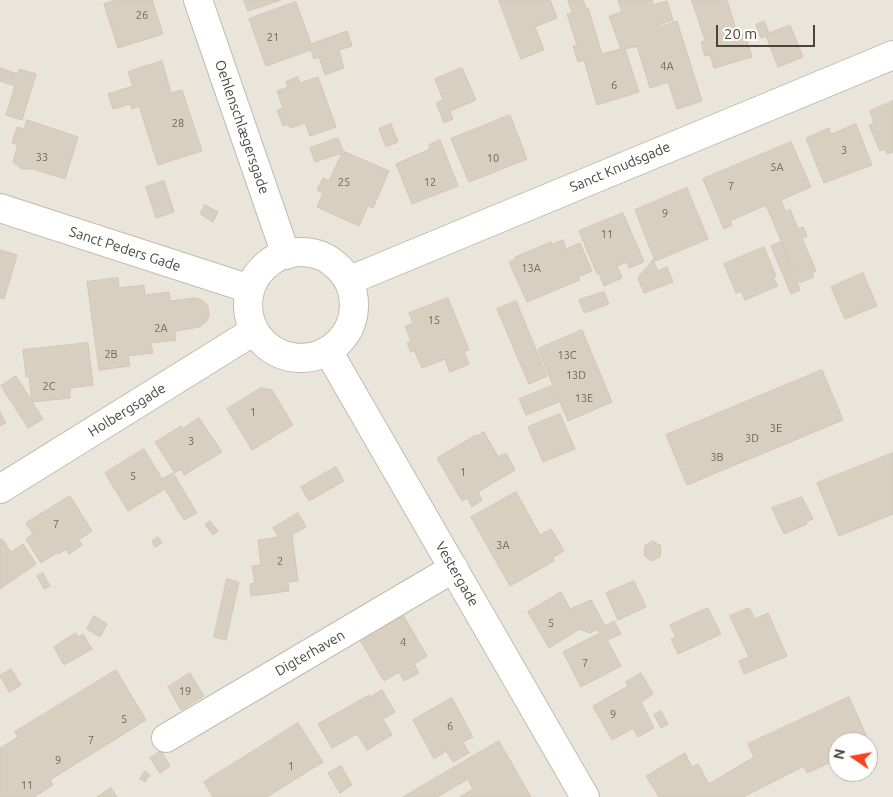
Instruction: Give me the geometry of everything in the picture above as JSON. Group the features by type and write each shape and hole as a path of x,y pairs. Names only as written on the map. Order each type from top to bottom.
{"street":[{"name":"Oehlenschlægersgade","path":"198,0 286,255"},
{"name":"Sanct Knudsgade","path":"348,280 893,55"},
{"name":"Sanct Peders Gade","path":"0,208 250,289"},
{"path":"304,252 322,256 337,266 348,280 354,300 352,320 343,338 328,352 308,358 287,357 268,347 254,331 248,303 250,289 258,274 270,262 286,255 304,252"},
{"name":"Holbergsgade","path":"0,489 254,331"},
{"name":"Vestergade","path":"328,352 586,797"},
{"name":"Digterhaven","path":"166,738 454,568"}],"shaded area":[{"path":"0,0 893,0 893,797 0,797"}],"building":[{"path":"116,0 152,0 163,34 118,48 104,4"},
{"path":"244,0 281,0 248,11"},
{"path":"499,0 550,0 557,18 535,27 544,50 521,59"},
{"path":"568,0 583,0 586,8 588,8 602,54 621,49 609,16 622,12 618,0 652,0 653,5 667,1 673,20 659,25 660,27 677,21 702,101 677,109 668,82 650,88 637,46 625,49 639,92 597,105 584,60 578,62 573,46 577,45 567,14 572,13"},
{"path":"692,0 727,0 738,36 745,34 752,57 714,68 710,55 705,56 701,42 705,41"},
{"path":"296,2 311,44 347,31 352,46 339,50 344,68 325,75 319,57 314,59 311,50 266,66 249,19"},
{"path":"764,21 769,33 790,25 803,57 778,67 766,36 761,38 756,25"},
{"path":"162,61 171,93 182,90 202,151 158,165 139,106 132,109 130,104 113,109 108,94 133,86 128,72"},
{"path":"0,68 18,74 19,69 36,74 22,120 6,115 15,86 0,81"},
{"path":"462,68 476,100 450,111 453,119 444,123 436,103 443,100 435,79"},
{"path":"298,77 300,83 318,77 336,127 310,136 305,123 290,128 288,124 283,126 277,110 283,108 277,91 288,87 286,82"},
{"path":"893,101 893,152 887,154 885,149 880,151 869,125 874,123 870,111"},
{"path":"510,115 527,159 469,182 451,139"},
{"path":"27,120 78,137 65,179 33,169 22,169 13,162 18,145 12,143 17,127 24,129"},
{"path":"391,124 398,142 386,147 379,129"},
{"path":"856,124 872,165 824,183 806,138 829,128 831,134"},
{"path":"338,138 343,151 389,171 373,208 368,206 359,226 317,207 323,193 317,190 323,178 329,181 342,153 315,162 310,148"},
{"path":"440,140 458,186 412,204 396,164 430,149 429,145"},
{"path":"791,142 811,187 781,200 786,212 790,209 798,229 803,227 807,236 802,238 816,271 812,273 814,277 799,283 766,205 730,221 732,225 724,229 703,179"},
{"path":"164,181 174,212 156,218 146,187"},
{"path":"687,188 708,239 655,261 635,210"},
{"path":"205,205 218,212 213,222 200,214"},
{"path":"623,213 644,262 629,268 627,262 617,266 622,278 604,286 579,231"},
{"path":"563,240 566,249 580,243 592,271 578,277 580,280 527,302 509,262 516,259 515,257 551,242 552,244"},
{"path":"781,242 800,290 791,294 771,246"},
{"path":"764,247 776,276 773,277 778,286 745,300 741,291 736,293 724,264"},
{"path":"0,250 17,255 4,299 0,298"},
{"path":"653,260 658,271 667,267 673,282 644,293 638,278"},
{"path":"863,273 877,306 845,319 831,287"},
{"path":"118,278 119,288 144,285 145,295 169,292 170,301 195,298 202,300 208,306 209,316 200,327 175,331 176,340 151,343 153,353 128,356 130,366 99,370 87,282"},
{"path":"604,292 609,304 584,313 579,300"},
{"path":"448,298 469,350 464,351 469,364 450,372 445,359 422,368 414,350 411,352 407,343 411,341 405,326 413,323 409,313"},
{"path":"516,301 547,376 529,384 497,309"},
{"path":"582,330 612,402 568,421 538,349"},
{"path":"88,343 93,385 70,388 70,398 32,402 29,376 26,377 23,350"},
{"path":"822,370 843,420 687,485 666,435"},
{"path":"16,376 43,419 28,428 1,386"},
{"path":"552,386 559,402 526,415 519,399"},
{"path":"261,388 272,390 293,425 252,450 227,409"},
{"path":"0,412 6,423 0,426"},
{"path":"560,414 575,449 543,462 528,427"},
{"path":"199,418 222,452 184,475 181,469 175,473 155,442 181,426 183,428"},
{"path":"484,432 498,457 506,453 515,470 478,492 482,500 472,507 467,498 462,501 437,458"},
{"path":"144,449 162,479 173,473 197,513 184,520 165,489 128,511 105,473"},
{"path":"893,453 893,514 839,536 817,483"},
{"path":"336,467 344,481 309,501 301,487"},
{"path":"516,492 540,535 551,529 564,551 553,557 554,561 510,586 471,517"},
{"path":"70,496 92,531 79,540 82,545 69,554 66,549 41,563 26,539 33,534 26,523"},
{"path":"802,497 813,519 806,522 807,524 784,534 772,508"},
{"path":"298,513 306,527 292,535 298,581 288,582 289,591 251,596 250,584 255,583 252,566 261,565 258,540 279,537 273,528"},
{"path":"210,521 218,531 213,535 205,525"},
{"path":"158,537 162,543 155,547 152,541"},
{"path":"2,539 11,552 23,544 36,564 0,589 0,540"},
{"path":"653,541 661,546 660,557 651,561 644,555 645,546"},
{"path":"43,573 50,586 44,589 37,576"},
{"path":"227,579 239,582 226,640 214,637"},
{"path":"634,581 646,607 618,620 606,593"},
{"path":"561,592 570,609 591,600 605,626 614,621 621,634 607,640 621,666 581,687 563,652 600,633 598,629 590,633 580,629 549,648 528,612"},
{"path":"708,608 721,634 678,654 671,639 676,637 670,625"},
{"path":"749,608 755,619 768,613 787,656 744,674 739,661 749,657 730,616"},
{"path":"403,615 427,656 414,664 419,673 404,681 399,672 384,681 360,640"},
{"path":"94,616 107,624 100,637 87,629"},
{"path":"76,633 79,637 83,634 92,649 64,665 54,647"},
{"path":"11,669 21,685 9,692 0,676"},
{"path":"116,670 146,720 50,780 53,785 34,797 0,797 0,748 18,737 15,732"},
{"path":"190,673 204,696 181,710 168,687"},
{"path":"641,673 653,694 641,702 654,728 638,737 633,728 612,740 593,706 628,686 626,682"},
{"path":"382,690 395,712 383,719 392,735 367,750 357,734 332,748 318,724 369,695 370,697"},
{"path":"849,697 865,732 828,732 828,764 807,773 804,766 743,797 659,797 646,776 685,753 692,767 698,764 709,784 754,757 748,744"},
{"path":"452,698 473,737 463,742 469,753 453,762 446,751 434,759 413,720"},
{"path":"661,711 668,724 661,728 654,715"},
{"path":"298,723 323,762 267,797 213,797 204,782"},
{"path":"499,741 531,797 460,797 473,789 468,779 437,797 403,797"},
{"path":"161,751 170,766 160,773 150,758"},
{"path":"341,766 352,785 340,793 328,773"},
{"path":"145,771 150,775 145,782 140,779"},
{"path":"111,788 117,797 97,797"}]}
